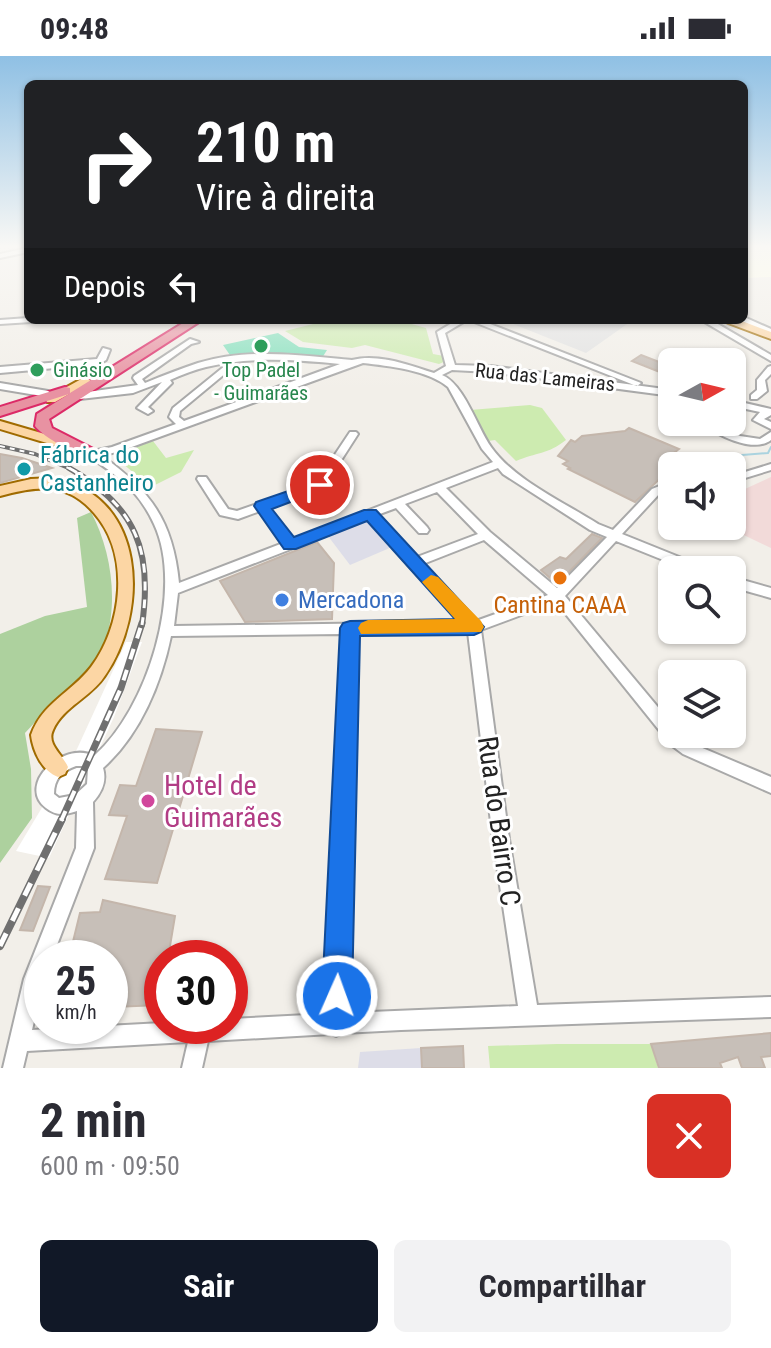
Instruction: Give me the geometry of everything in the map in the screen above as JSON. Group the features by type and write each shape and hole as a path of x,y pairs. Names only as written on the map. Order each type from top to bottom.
{"highway":[{"path":"92,454 47,431 40,422 50,409 182,324"},
{"path":"0,421 91,382 189,324"}],"main road":[{"path":"745,324 771,334"},
{"path":"0,421 23,435 79,454 92,454"},
{"path":"0,421 92,454"},
{"path":"0,491 34,483 64,483 97,504 117,530 125,563 126,602 113,651 96,675 49,719 41,733 42,745 58,767"}],"street":[{"path":"0,322 24,320"},
{"path":"748,321 771,334"},
{"path":"451,367 441,332 456,324"},
{"path":"483,324 633,381 658,387"},
{"path":"719,325 771,358"},
{"path":"143,386 137,378 190,341 195,342"},
{"path":"0,370 99,361 106,350"},
{"path":"80,396 107,395 217,361 238,358 282,356 352,363 374,362 436,375 452,386 498,464 594,527 665,556"},
{"path":"182,425 174,417 176,410 238,358"},
{"path":"217,361 229,367"},
{"path":"92,454 114,450 352,363"},
{"name":"Rua das Lameiras","path":"436,375 451,367 490,369 655,391"},
{"path":"746,398 762,391 761,380 771,369"},
{"path":"148,411 142,408 164,390 168,383 164,379"},
{"path":"0,386 48,394"},
{"path":"754,397 769,411"},
{"path":"746,404 769,411"},
{"path":"769,411 758,420 771,426"},
{"path":"202,479 227,515 238,515 323,483 353,434"},
{"path":"732,436 762,442 771,435"},
{"path":"92,454 139,491 155,513 172,565 174,590 155,668 129,732 95,765"},
{"path":"174,590 498,464"},
{"path":"746,475 771,467"},
{"path":"439,487 486,535 558,596 676,740 688,749 771,785"},
{"path":"166,631 474,627 558,596 658,490"},
{"path":"398,503 423,530"},
{"path":"262,506 290,545"},
{"path":"370,514 474,627"},
{"path":"413,563 486,535"},
{"path":"746,586 771,593"},
{"name":"Rua do Bairro C","path":"474,627 501,839 529,1015"},
{"path":"336,1026 350,628"},
{"path":"76,759 85,759 95,765 97,783 85,799 64,807 48,801 45,790 47,780 58,767 76,759"},
{"path":"13,1068 34,979 85,848 85,799"},
{"path":"248,1030 529,1015 771,1007"},
{"path":"19,1041 144,1035"},
{"path":"192,1068 197,1044"}],"shaded area":[{"path":"513,324 627,324 586,353"},
{"path":"771,477 771,548 746,536 746,489"},
{"path":"369,520 392,547 350,565 328,536"},
{"path":"421,1048 422,1068 358,1068 360,1052"}],"green space":[{"path":"313,324 412,324 426,328 433,354 444,356 446,361 439,364 365,345 352,348 303,342 285,331"},
{"name":"Top Padel - Guimarães","path":"278,333 299,347 327,350 322,358 275,353 232,358 223,345"},
{"path":"530,405 542,408 566,440 547,451 516,461 495,440 488,441 470,410"},
{"path":"153,441 166,458 194,450 181,472 151,487 117,459 119,453"},
{"path":"91,512 106,551 110,572 111,616 107,637 88,675 25,733 31,769 32,818 0,863 0,634 45,616 87,607 77,518"},
{"path":"651,1044 658,1068 490,1068 488,1046"}],"pier":[{"path":"126,642 142,642 114,717 49,858 16,851 77,749"}],"building":[{"path":"641,355 658,362 658,371 632,361"},
{"path":"629,428 679,449 675,452 658,452 658,480 635,502 568,469 563,464 568,461 558,456 571,440 575,442 582,436"},
{"name":"Fábrica do Castanheiro","path":"0,454 22,458 52,468 0,483"},
{"path":"592,534 602,538 557,584 541,570 560,557 566,559"},
{"name":"Mercadona","path":"317,542 334,563 332,619 245,622 220,581"},
{"name":"Hotel de Guimarães","path":"156,729 202,732 157,883 105,879 127,816 109,815 120,785 136,786"},
{"path":"38,886 50,887 33,931 20,930"},
{"path":"103,900 175,916 171,940 144,940 144,1006 128,1006 128,940 73,940 80,913 100,912"},
{"path":"771,1033 771,1056 761,1057 765,1068 742,1068 738,1057 720,1063 722,1068 659,1068 651,1044"},
{"path":"463,1046 464,1068 422,1068 421,1048"}],"waterway":[{"path":"746,455 768,453 771,447"}],"railway":[{"path":"0,446 35,454 70,469"},
{"path":"70,469 110,498 135,533 145,575 142,625"},
{"path":"61,821 121,688 142,623"},
{"path":"0,946 62,819"}],"slow traffic":[{"path":"368,628 474,627 431,582"}],"place":[{"name":"Top Padel - Guimarães","path":"261,346"},
{"name":"Ginásio","path":"37,370"},
{"name":"Fábrica do Castanheiro","path":"24,469"},
{"name":"Cantina CAAA","path":"560,578"},
{"name":"Mercadona","path":"282,600"},
{"name":"Hotel de Guimarães","path":"148,801"}],"route":[{"path":"320,485 262,506 290,545 370,514 474,627 350,628 337,996"}]}
